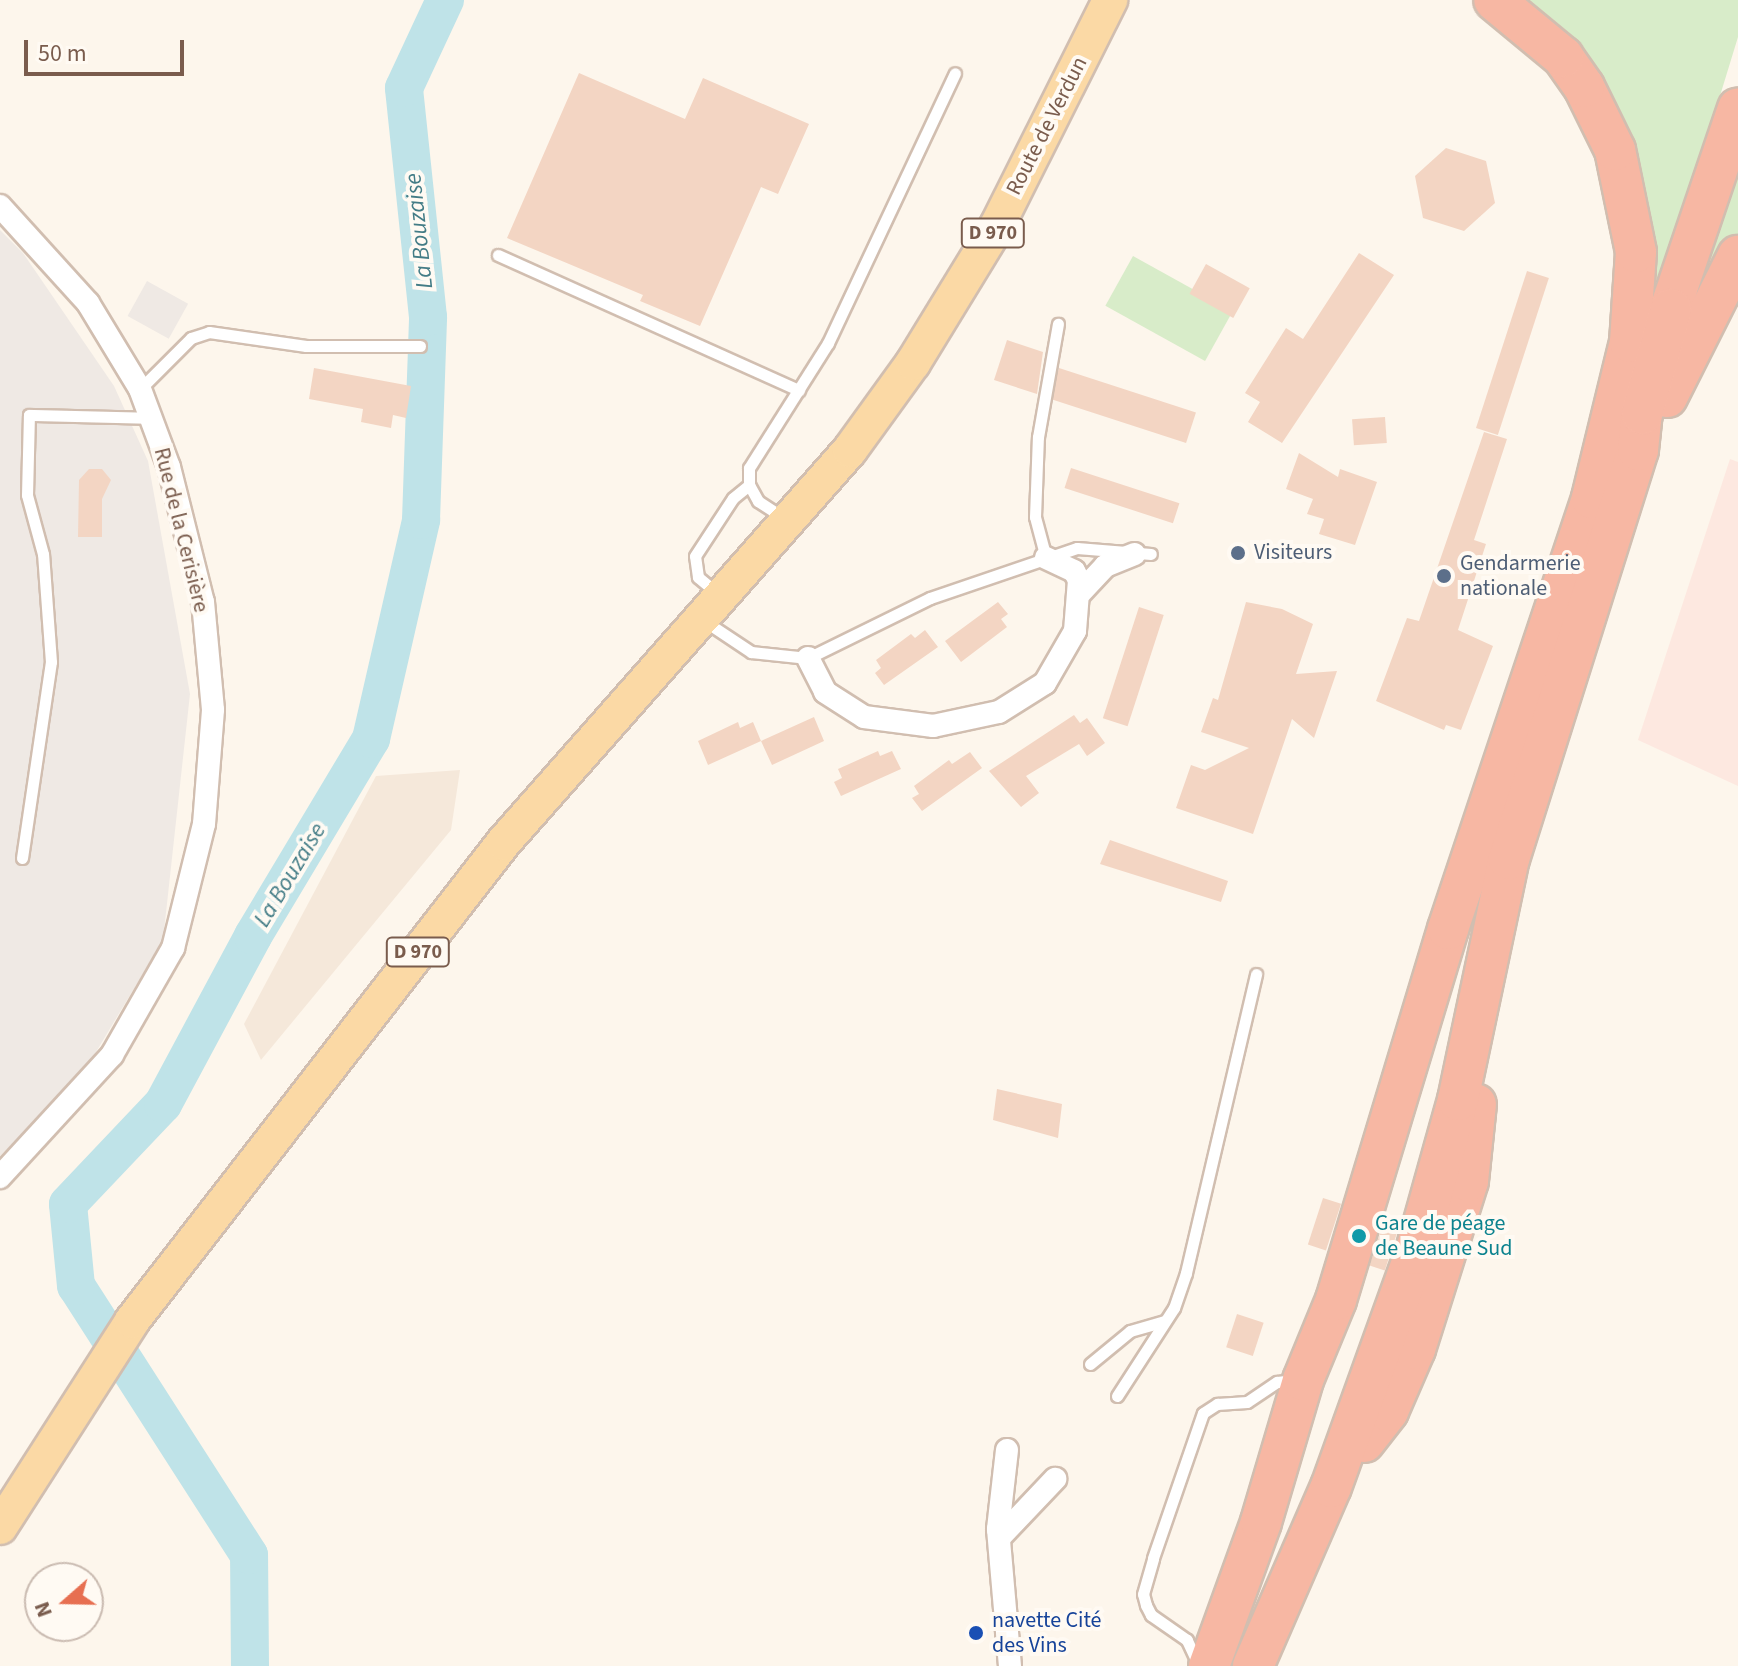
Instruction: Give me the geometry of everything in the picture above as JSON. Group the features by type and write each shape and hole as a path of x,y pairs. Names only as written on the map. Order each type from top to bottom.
{"highway":[{"path":"1209,1666 1261,1522 1303,1380 1336,1300 1448,929 1592,498 1630,342 1636,252 1631,207 1615,150 1584,87 1537,31 1494,0"},
{"path":"1592,498 1623,434 1671,309 1738,108"},
{"path":"1253,1666 1331,1487 1415,1254 1458,1100 1528,790 1638,450 1738,256"},
{"path":"1638,450 1642,414 1671,309"}],"main road":[{"name":"Route de Verdun","path":"791,523 850,450 913,363 997,226 1110,0"},
{"name":"D 970","path":"4,1516 132,1321 503,843 791,523"}],"street":[{"name":"Rue de la Cerisière","path":"0,206 88,303 140,389 169,467 203,602 213,710 204,824 173,948 112,1055 0,1177"},
{"path":"1081,592 1105,566 1143,554"},
{"path":"808,658 825,692 864,717 892,724 961,722 999,712 1045,683 1075,631 1081,592 1074,571 1046,558"},
{"path":"1007,1450 1001,1536 1010,1666"},
{"path":"1001,1536 1055,1479"}],"lane":[{"path":"791,523 758,501 749,485 749,468 828,343 955,73"},
{"path":"498,255 799,390"},
{"path":"1046,558 1035,517 1038,437 1058,324"},
{"path":"140,389 191,338 209,332 320,347 420,346"},
{"path":"22,858 51,662 43,554 27,495 29,415 151,418"},
{"path":"749,485 733,498 695,556 698,577 712,609 751,652 808,658 930,598 1090,546 1143,554"},
{"path":"1117,1396 1164,1321 1186,1273 1256,974"},
{"path":"1090,1364 1130,1331 1164,1321"},
{"path":"1199,1666 1187,1640 1151,1615 1143,1594 1203,1413 1217,1404 1247,1402 1277,1382 1303,1380"}],"shaded area":[{"path":"0,230 23,253 114,386 148,461 190,694 163,940 87,1067 0,1156"},
{"path":"147,281 188,304 169,339 128,316"},
{"path":"1730,459 1738,462 1738,786 1638,740"},
{"path":"460,770 451,830 261,1060 244,1024 376,776"}],"green space":[{"path":"1523,0 1738,0 1738,37 1659,295 1645,293 1647,222"},
{"path":"1738,162 1738,243 1692,303"},
{"path":"1133,256 1233,311 1205,361 1105,306"}],"building":[{"path":"579,73 685,119 703,78 809,124 778,194 761,187 700,326 640,301 643,295 507,238"},
{"path":"1446,148 1486,161 1495,203 1464,231 1423,218 1415,176"},
{"path":"1359,253 1394,275 1282,443 1248,422 1260,402 1245,393 1286,328 1303,339"},
{"path":"1206,264 1250,288 1233,318 1190,294"},
{"path":"1527,271 1549,278 1498,435 1476,428"},
{"path":"1007,340 1043,352 1037,394 994,380"},
{"path":"314,368 411,386 406,418 393,415 391,428 361,422 363,409 309,399"},
{"path":"1059,368 1196,412 1186,443 1049,398"},
{"path":"1385,417 1387,443 1354,445 1352,419"},
{"path":"1484,432 1507,439 1474,540 1486,544 1458,630 1493,646 1461,730 1446,725 1444,730 1376,701 1407,618 1419,621"},
{"path":"1299,453 1338,477 1340,469 1377,482 1355,545 1319,534 1324,519 1307,514 1313,499 1286,489"},
{"path":"1071,468 1179,503 1173,523 1065,488"},
{"path":"89,469 102,469 111,480 102,499 102,537 78,537 79,480"},
{"path":"998,602 1008,614 1001,619 1007,627 961,662 945,641"},
{"path":"1246,602 1282,609 1313,624 1296,674 1337,671 1314,738 1292,719 1253,834 1176,808 1191,765 1205,770 1249,748 1201,732 1213,698 1218,700"},
{"path":"1139,607 1164,615 1128,726 1103,718"},
{"path":"925,630 938,647 884,685 875,673 881,668 876,660 911,634 915,638"},
{"path":"1074,715 1080,723 1087,718 1105,743 1087,756 1079,744 1026,776 1039,793 1021,807 989,771"},
{"path":"814,717 824,741 772,765 761,741"},
{"path":"738,722 740,728 753,722 761,741 708,765 698,741"},
{"path":"878,751 880,756 892,751 901,769 841,796 834,782 842,778 838,769"},
{"path":"970,752 982,768 922,811 912,798 919,794 914,786 949,760 952,764"},
{"path":"1110,840 1228,881 1221,902 1100,864"},
{"path":"997,1089 1062,1104 1058,1138 993,1120"},
{"path":"1323,1198 1341,1204 1326,1250 1308,1245"},
{"path":"1385,1218 1400,1223 1385,1270 1370,1266"},
{"path":"1237,1314 1264,1323 1253,1356 1226,1347"}],"waterway":[{"name":"La Bouzaise","path":"250,1666 249,1555 76,1286 68,1204 163,1104 253,936 371,739 421,520 428,317 404,88 445,0"}],"place":[{"name":"Visiteurs","path":"1238,553"},
{"name":"Gendarmerie nationale","path":"1444,576"},
{"name":"Gare de péage de Beaune Sud","path":"1359,1236"},
{"name":"navette Cité des Vins","path":"976,1633"}]}
